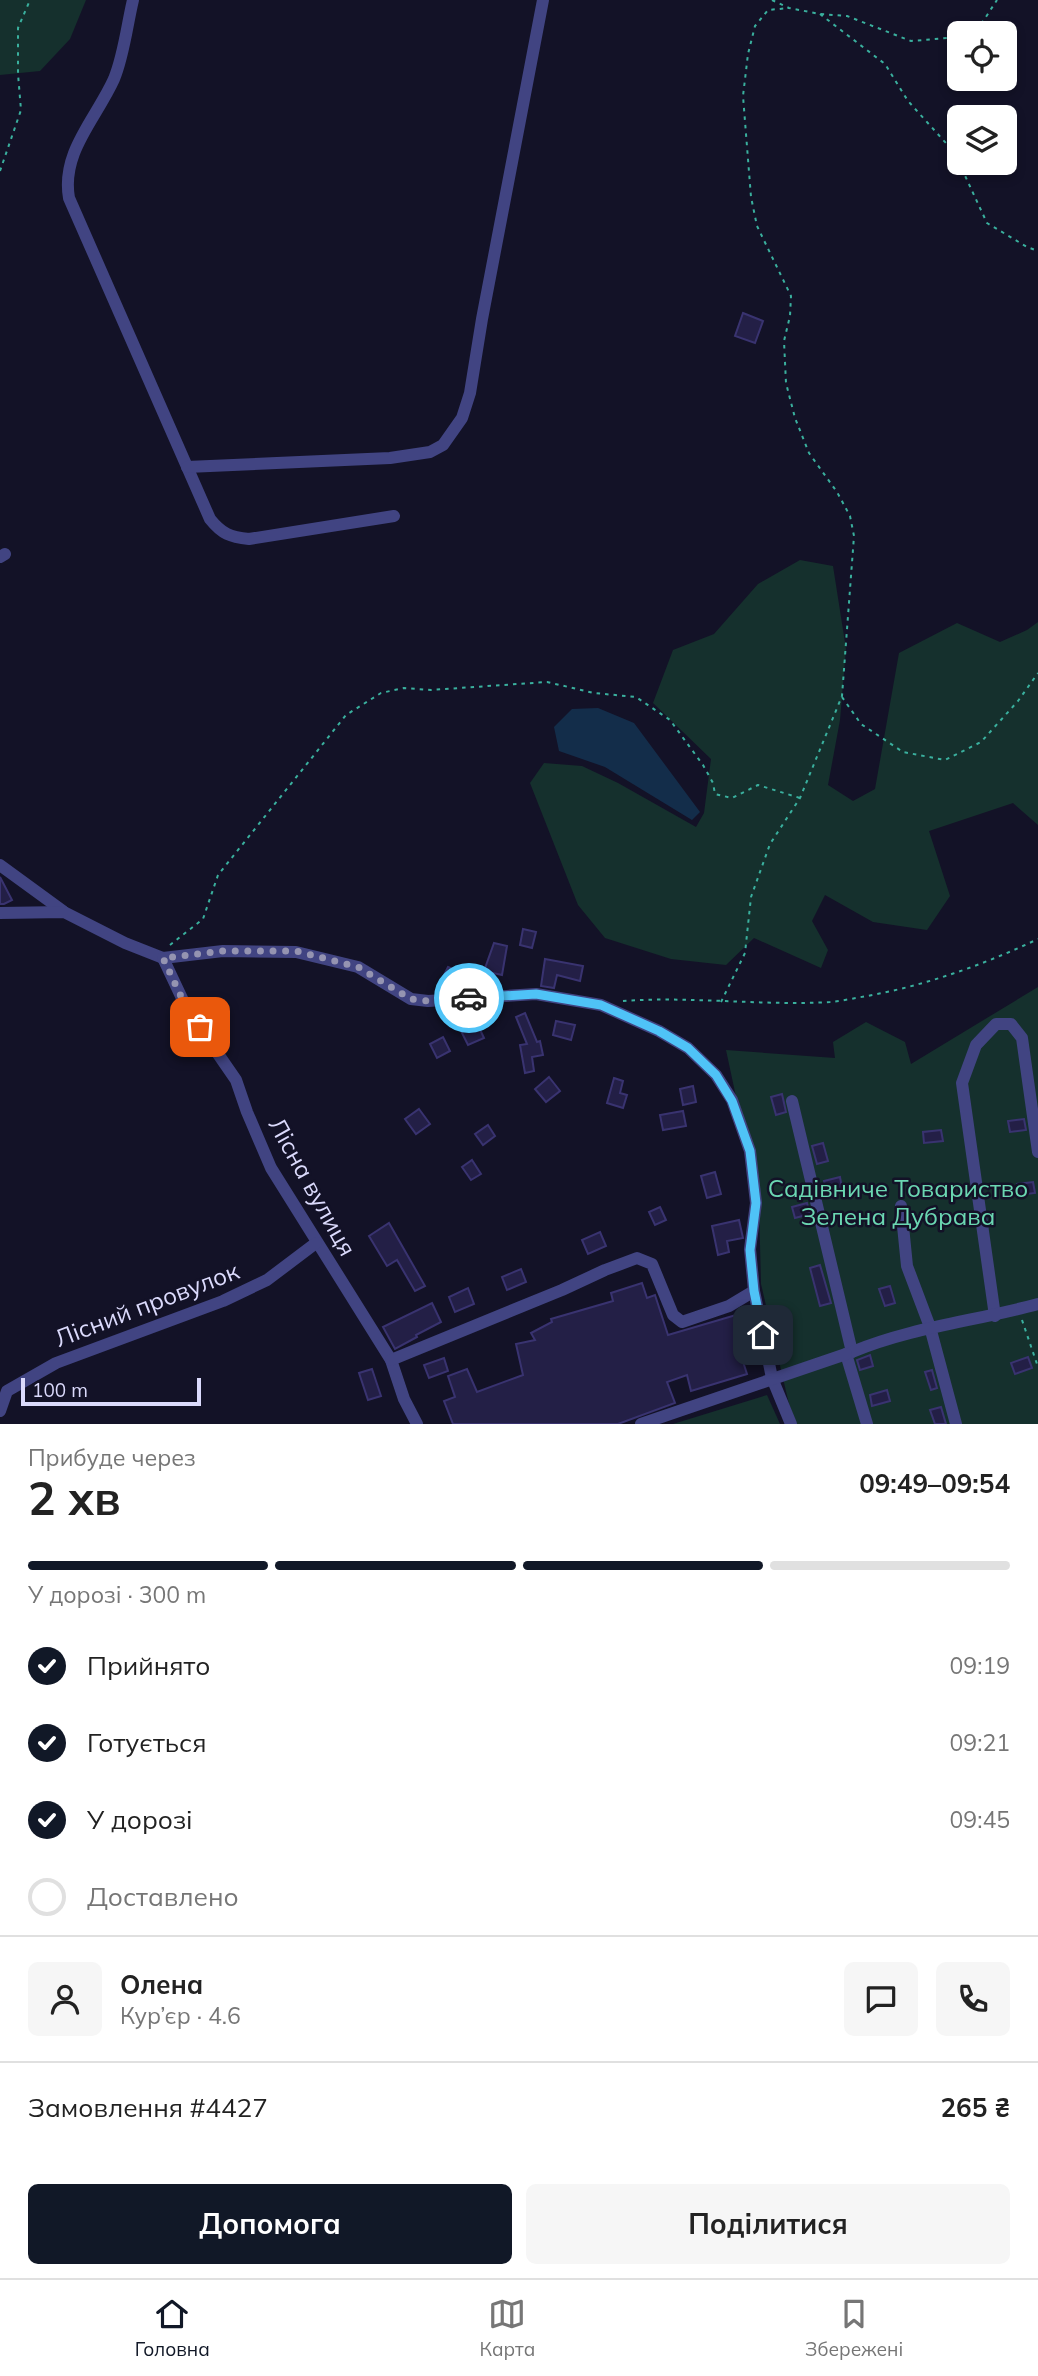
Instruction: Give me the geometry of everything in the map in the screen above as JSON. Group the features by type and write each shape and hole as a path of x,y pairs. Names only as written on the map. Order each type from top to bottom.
{"street":[{"path":"133,0 114,78 88,124 69,165 66,181 69,198 210,519 220,531 230,537 249,539 394,516"},
{"path":"187,467 390,458 430,452 443,445 462,418 470,393 543,0"},
{"path":"0,865 64,912 125,943 163,958 223,951 296,951 358,967 411,999 428,1001 536,994 601,1005 659,1031 688,1048 716,1075 732,1101 750,1151 756,1203 750,1250 754,1291 772,1378 791,1424"},
{"path":"0,913 64,912"},
{"name":"Лісна вулиця","path":"163,958 187,1009 236,1080 271,1168 391,1360 416,1424"},
{"path":"995,1316 962,1083 976,1045 996,1024 1011,1024 1022,1038 1038,1152"},
{"path":"792,1101 867,1424"},
{"path":"901,1206 906,1266 930,1328 956,1424"},
{"name":"Лісний провулок","path":"0,1411 7,1391 56,1363 223,1301 267,1280 316,1243"},
{"path":"391,1360 637,1258 652,1264 673,1315 682,1322 729,1306 754,1291"},
{"path":"641,1424 881,1340 1038,1304"}],"path":[{"path":"0,171 21,110 18,28 30,0"},
{"path":"772,0 789,8 820,15 847,16 911,41 947,38"},
{"path":"983,21 997,0"},
{"path":"721,1002 744,953 751,897 770,844 800,798 842,696 854,536 850,516 837,492 809,453 795,418 786,383 784,341 791,296 757,226 751,197 744,96 748,54 755,26 768,10 789,8"},
{"path":"820,15 885,64 908,101 954,152 987,223 1038,251"},
{"path":"842,696 861,724 903,752 945,760 981,742 1018,701 1038,673"},
{"path":"163,958 172,942 203,919 218,875 346,715 381,693 404,688 431,691 547,682 594,693 636,697 670,720 703,765 713,783 715,794 732,798 758,785 800,798"},
{"path":"601,1005 655,999 832,1002 894,991 957,974 1038,939"},
{"path":"1018,1309 1038,1367"}],"green space":[{"path":"0,0 86,0 70,39 40,71 0,75"},
{"path":"800,560 833,566 846,649 840,720 828,785 853,801 875,789 899,653 957,623 1000,642 1038,622 1038,825 1013,803 929,831 950,896 927,930 873,922 825,895 812,921 828,950 821,968 754,938 726,965 671,959 605,938 578,905 530,783 544,763 582,766 696,827 704,813 711,759 653,703 673,650 714,634 758,584"},
{"name":"Садівниче Товариство Зелена Дубрава","path":"1038,987 1038,1424 797,1424 789,1404 761,1284 759,1204 726,1050 835,1058 833,1042 866,1022 905,1042 911,1064"},
{"path":"767,1395 780,1424 673,1424"}],"water":[{"path":"598,708 634,723 700,812 692,820 605,767 559,751 554,727 572,709"}],"building":[{"path":"743,313 763,321 755,343 735,336"},
{"path":"0,877 12,900 4,904 0,904"},
{"path":"523,929 536,932 532,948 520,945"},
{"path":"494,943 507,946 502,975 484,971"},
{"path":"545,959 583,966 580,981 557,975 554,988 541,986"},
{"path":"468,965 477,967 474,981 465,979"},
{"path":"448,967 460,972 453,987 441,981"},
{"path":"525,1013 537,1042 540,1041 543,1055 532,1057 534,1071 525,1073 520,1045 527,1044 516,1017"},
{"path":"476,1021 484,1038 468,1045 460,1029"},
{"path":"556,1021 575,1025 571,1040 553,1035"},
{"path":"443,1037 450,1051 437,1058 430,1044"},
{"path":"549,1077 560,1091 546,1102 535,1089"},
{"path":"614,1078 623,1081 620,1093 627,1095 623,1108 607,1103"},
{"path":"693,1086 696,1102 683,1105 680,1089"},
{"path":"782,1094 786,1112 776,1115 771,1097"},
{"path":"419,1109 430,1124 416,1134 405,1119"},
{"path":"683,1111 686,1126 663,1130 660,1115"},
{"path":"1024,1119 1026,1130 1010,1132 1008,1121"},
{"path":"488,1125 495,1136 483,1145 475,1134"},
{"path":"941,1130 943,1141 924,1143 923,1132"},
{"path":"823,1143 828,1161 817,1164 812,1146"},
{"path":"472,1160 481,1174 471,1180 462,1167"},
{"path":"715,1172 721,1194 707,1198 701,1176"},
{"path":"840,1177 842,1188 827,1192 824,1181"},
{"path":"1033,1182 1035,1193 1019,1195 1017,1184"},
{"path":"807,1203 810,1214 795,1218 792,1207"},
{"path":"660,1207 666,1220 655,1225 649,1212"},
{"path":"739,1220 743,1238 727,1241 729,1252 718,1255 712,1226"},
{"path":"389,1223 425,1286 415,1291 397,1260 387,1266 369,1236"},
{"path":"600,1232 606,1246 588,1254 582,1240"},
{"path":"820,1265 831,1303 820,1306 810,1268"},
{"path":"521,1269 526,1282 507,1290 502,1277"},
{"path":"642,1283 647,1298 655,1295 668,1335 736,1315 744,1341 737,1343 747,1374 691,1391 687,1375 667,1382 675,1403 618,1424 453,1424 444,1401 455,1397 448,1376 467,1369 477,1392 523,1375 516,1344 535,1340 531,1333 552,1322 551,1319 613,1301 611,1293"},
{"path":"890,1286 895,1303 885,1306 879,1289"},
{"path":"468,1288 474,1304 455,1312 449,1297"},
{"path":"432,1303 441,1322 395,1349 383,1327"},
{"path":"870,1355 873,1366 860,1370 857,1360"},
{"path":"1028,1357 1032,1368 1015,1374 1011,1363"},
{"path":"444,1358 448,1371 429,1378 424,1365"},
{"path":"372,1369 381,1396 368,1400 359,1373"},
{"path":"932,1370 937,1388 931,1390 925,1372"},
{"path":"887,1390 890,1401 872,1406 870,1395"},
{"path":"941,1407 946,1424 935,1424 930,1410"}],"way so far":[{"path":"200,1027 187,1009 163,958 223,951 296,951 358,967 411,999 428,1001 469,998"}],"route":[{"path":"469,998 536,994 601,1005 659,1031 688,1048 716,1075 732,1101 750,1151 756,1203 750,1250 754,1291 763,1335"}]}
